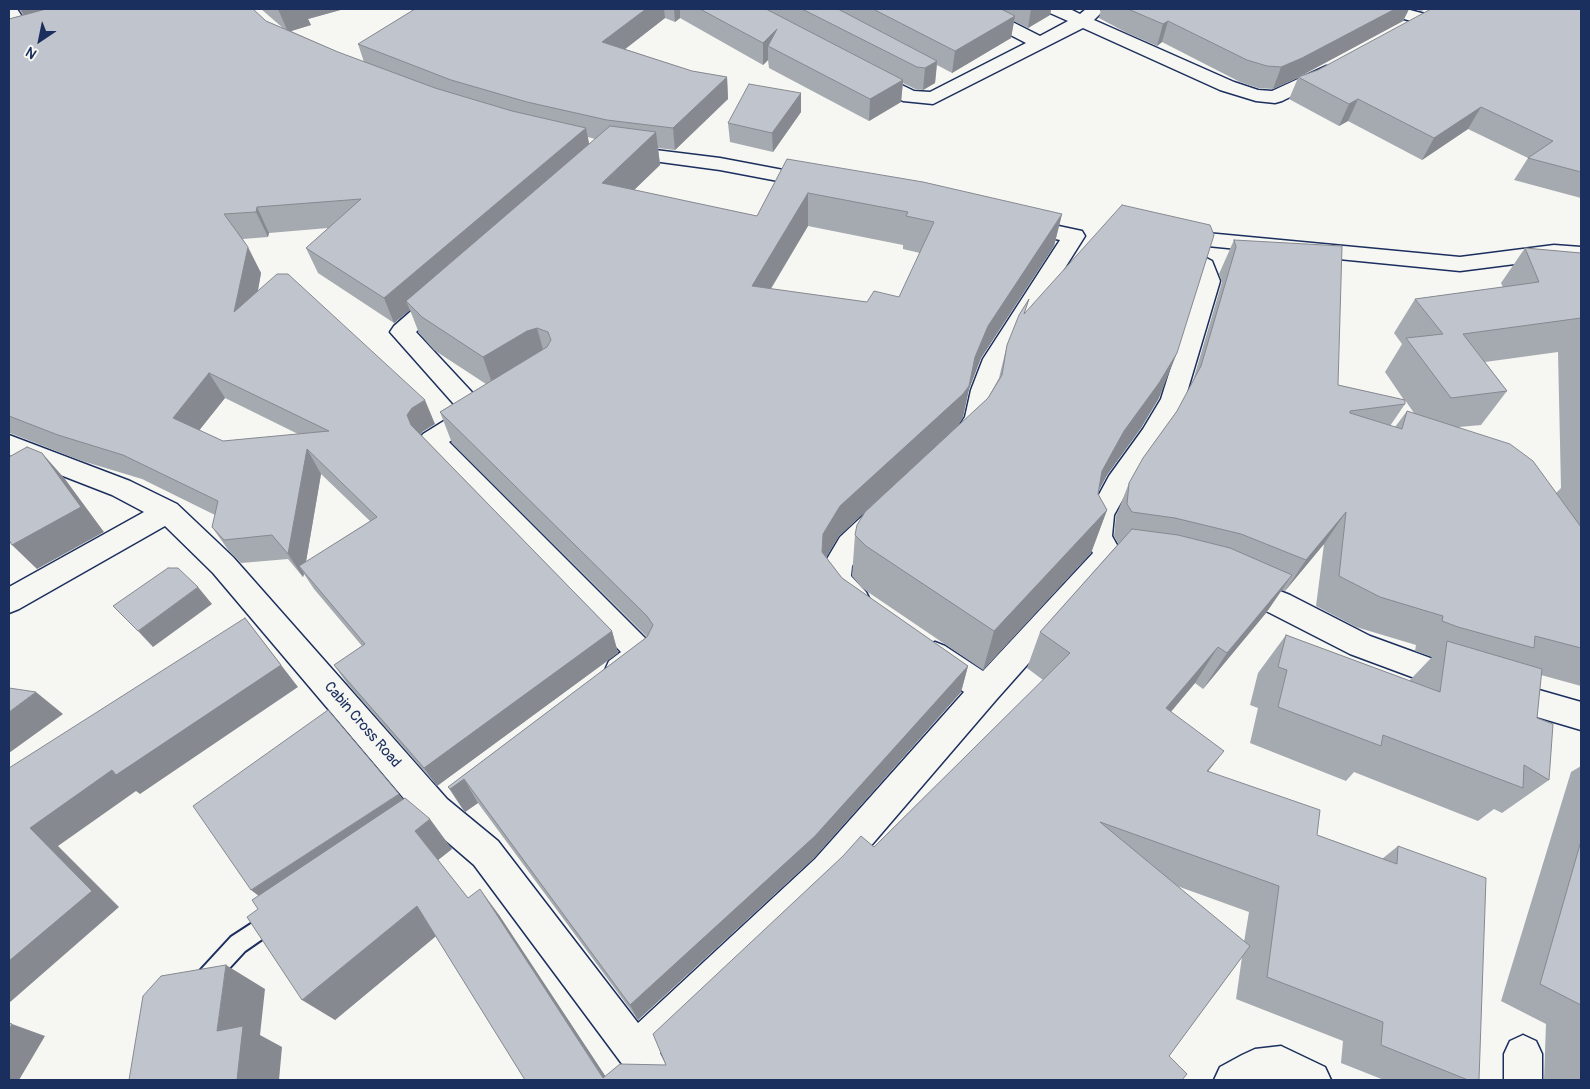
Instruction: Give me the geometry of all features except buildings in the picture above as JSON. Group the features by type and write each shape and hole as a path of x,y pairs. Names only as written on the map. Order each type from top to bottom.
{"street":[{"path":"974,9 1040,43"},
{"path":"1056,9 1227,86 1256,95 1275,96 1344,62"},
{"path":"858,69 910,97 933,98 1040,43 1098,9"},
{"path":"1387,9 1429,16 1397,33"},
{"path":"9,10 26,36"},
{"path":"942,77 959,86"},
{"path":"605,152 720,164 843,187"},
{"path":"944,458 968,434 977,419 983,390 995,359 1084,237 996,219"},
{"path":"1108,555 1098,537 1101,515 1118,483 1152,436 1173,399 1209,281 1204,266 1186,256 1154,247 1173,237 1460,264 1554,252 1581,254"},
{"path":"454,286 402,332 476,412"},
{"path":"502,397 432,441 642,654 602,684"},
{"name":"Cabin Cross Road","path":"9,445 121,488 167,512 223,565 438,807 486,853 636,1050 654,1080"},
{"path":"875,613 851,597 836,580 838,564 850,545 901,498"},
{"path":"9,601 167,512"},
{"path":"1108,555 1168,564"},
{"path":"636,1050 827,871 985,690 1108,555"},
{"path":"1213,575 1280,604 1360,645 1426,671 1581,716"},
{"path":"914,640 985,690"},
{"path":"1233,1080 1255,1068 1281,1065 1312,1080"}],"lane":[{"path":"193,993 238,944 294,906"}]}
